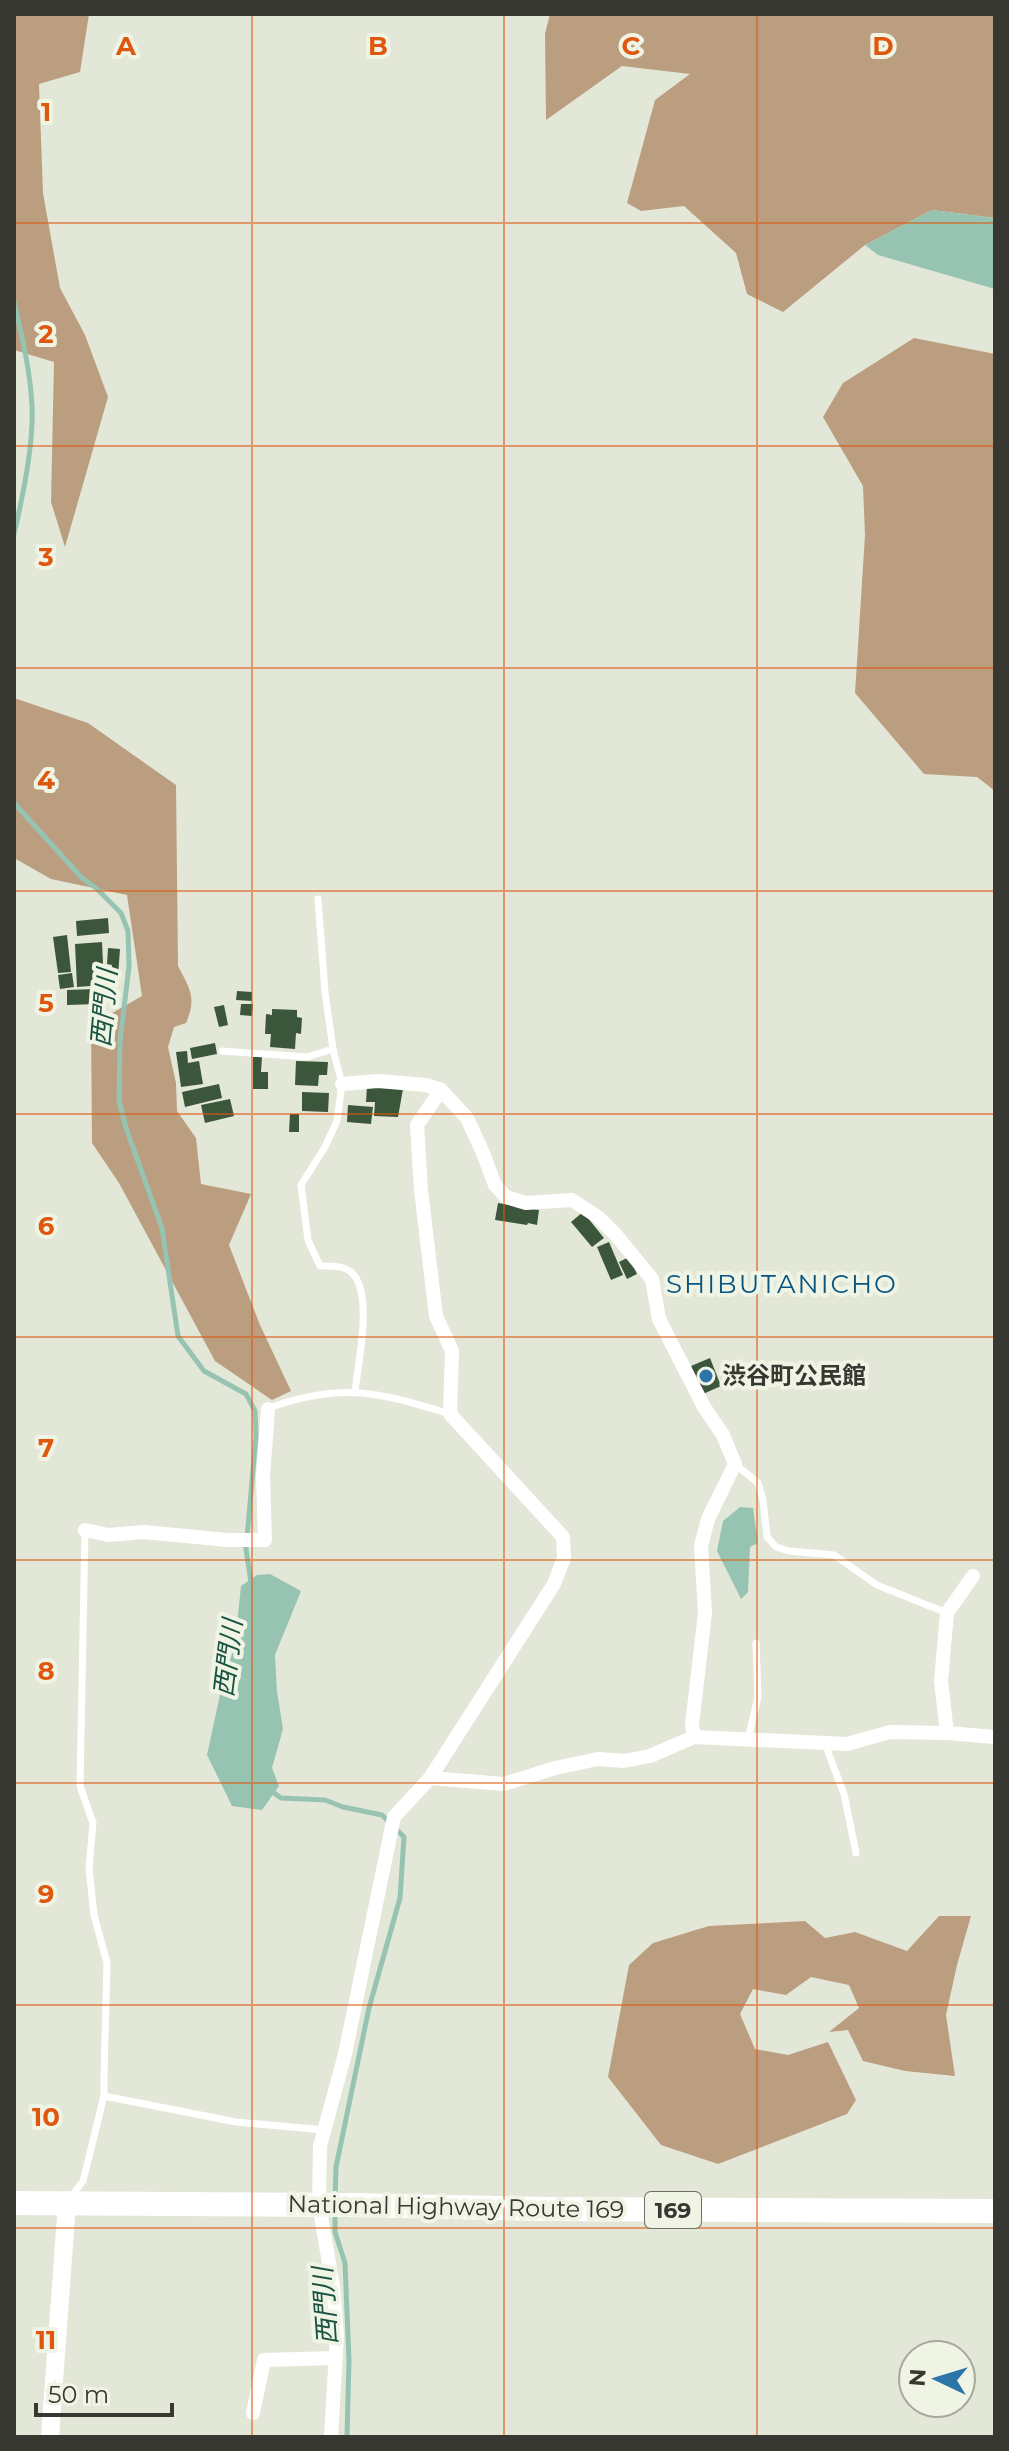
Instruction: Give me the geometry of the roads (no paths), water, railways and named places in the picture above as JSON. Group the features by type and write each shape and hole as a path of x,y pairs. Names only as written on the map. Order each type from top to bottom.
{"highway":[{"name":"National Highway Route 169","path":"14,2203 561,2210 995,2211"}],"street":[{"path":"342,1084 378,1081 426,1085 441,1090 467,1118 495,1185 506,1197 526,1203 572,1200 598,1217 652,1279 659,1319 704,1407 723,1435 735,1464 708,1519 701,1546 705,1613 692,1725 694,1737"},
{"path":"331,2437 337,2335 333,2286 319,2205 320,2146 345,2054 394,1817 430,1778 554,1584 564,1558 563,1537 450,1414 452,1351 436,1316 421,1190 417,1125 441,1090"},
{"path":"85,1530 108,1535 144,1532 227,1540 265,1540 263,1477 268,1409"},
{"path":"947,1733 941,1681 947,1613 973,1576"},
{"path":"430,1778 504,1784 598,1759 624,1761 650,1756 694,1737 847,1744 890,1732 995,1737"},
{"path":"50,2437 67,2203"},
{"path":"253,2413 264,2360 335,2358"}],"lane":[{"path":"318,899 325,992 333,1049 342,1084 337,1121 301,1185 308,1240 320,1266 340,1267 351,1272 359,1283 362,1336 355,1391"},
{"path":"222,1051 307,1057 333,1049"},
{"path":"268,1409 323,1394 355,1391 381,1394 450,1414"},
{"path":"735,1464 758,1483 767,1537 776,1547 834,1555 877,1585 947,1613"},
{"path":"67,2203 83,2181 104,2096 107,1963 94,1915 89,1868 93,1823 80,1786 85,1530"},
{"path":"748,1739 758,1697 756,1643"},
{"path":"825,1743 844,1794 856,1853"},
{"path":"104,2096 236,2122 325,2130"}],"waterway":[{"name":"西門川","path":"14,302 28,366 32,420 27,470 14,534"},
{"name":"西門川","path":"14,803 82,878 121,913 128,931 129,966 120,1042 119,1101 162,1228 178,1336 204,1371 246,1394 255,1411 256,1436 246,1549 251,1583"},
{"name":"西門川","path":"270,1790 281,1798 325,1800 382,1815 404,1837 400,1898 369,2008 336,2167 335,2199"},
{"name":"西門川","path":"335,2213 335,2232 345,2263 349,2360 347,2437"}],"place":[{"name":"渋谷町公民館","path":"706,1376"}],"district":[{"name":"SHIBUTANICHO","path":"782,1284"}]}
